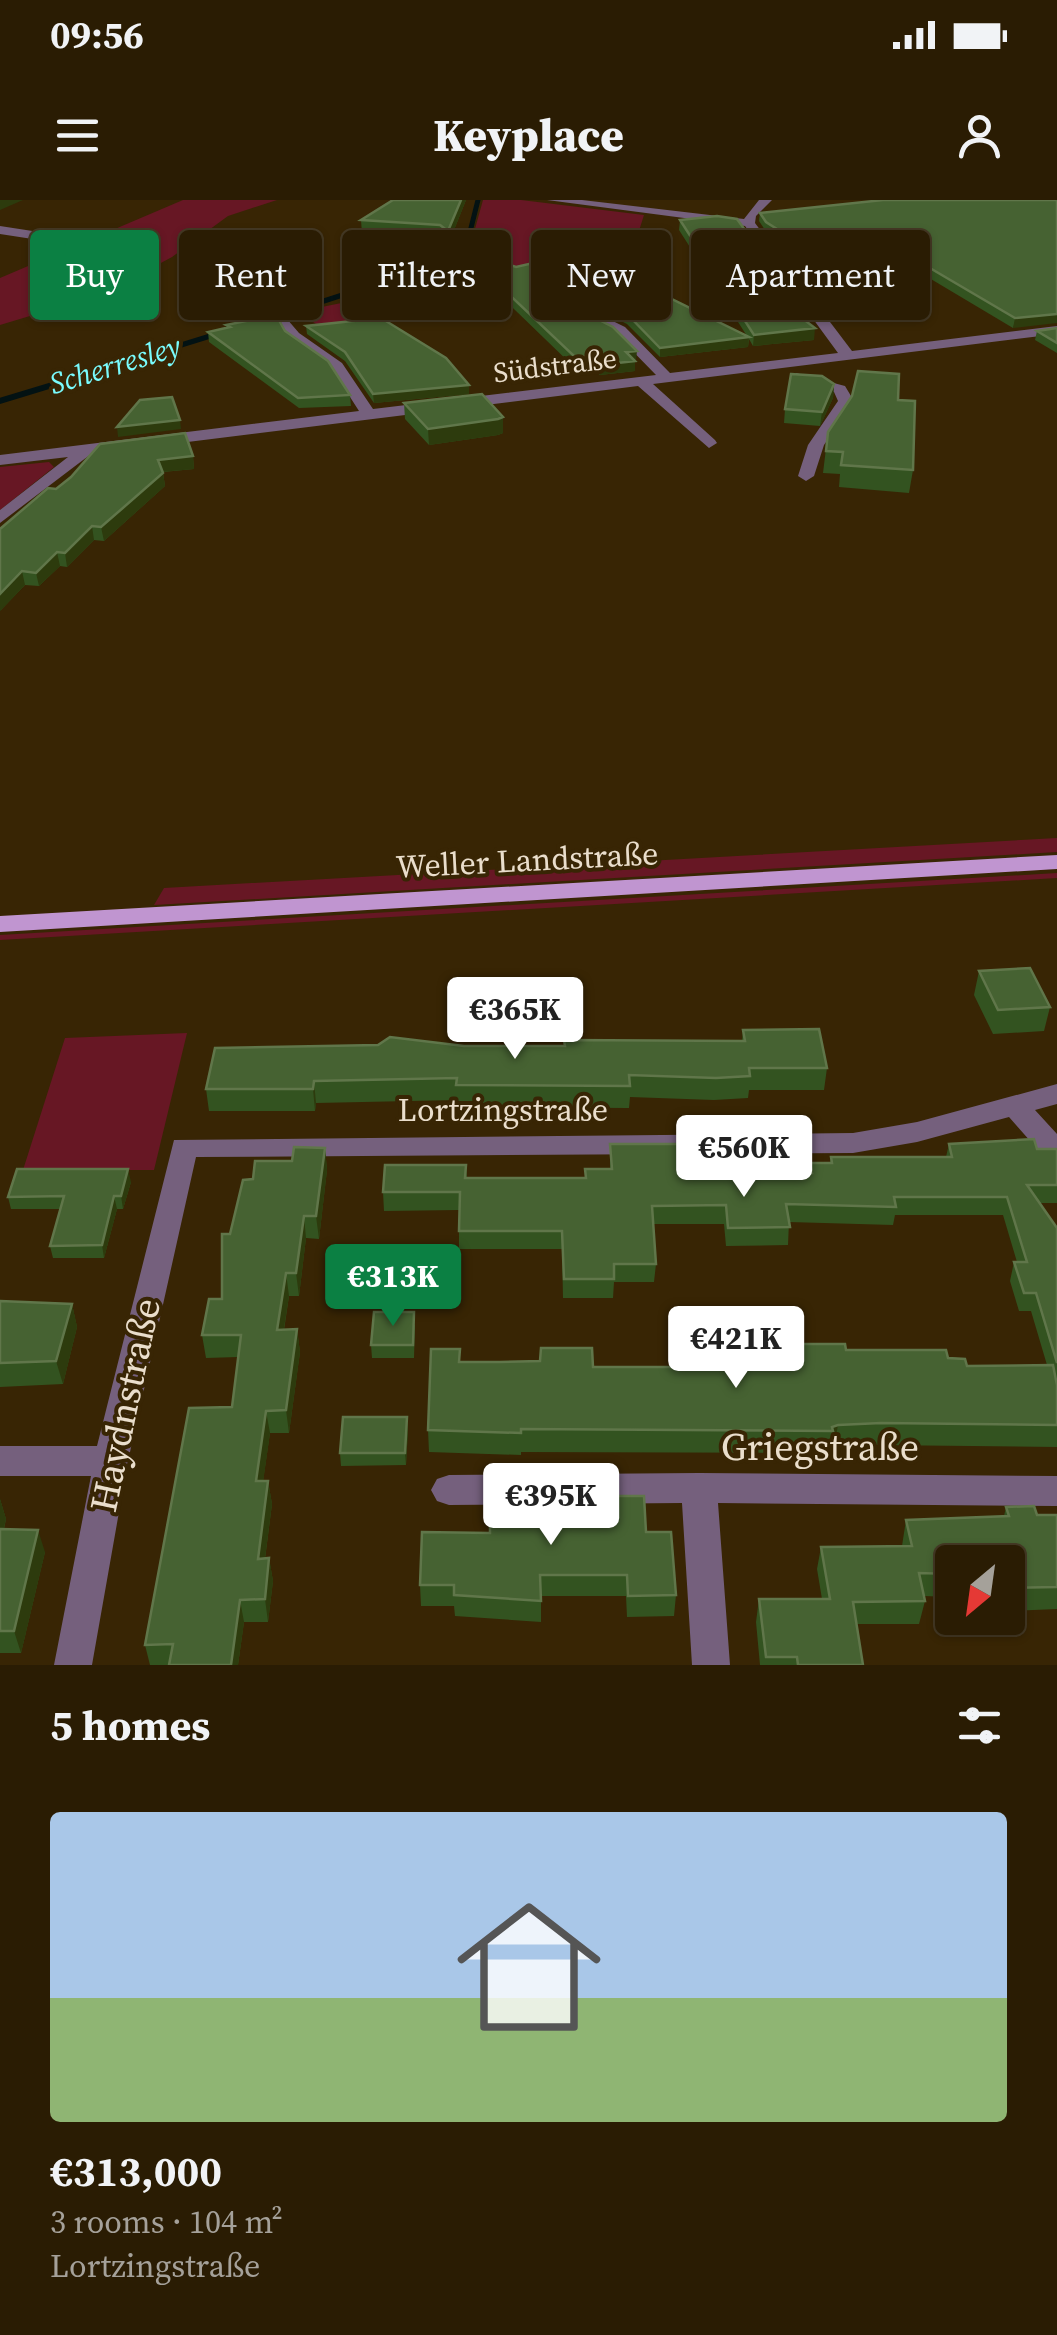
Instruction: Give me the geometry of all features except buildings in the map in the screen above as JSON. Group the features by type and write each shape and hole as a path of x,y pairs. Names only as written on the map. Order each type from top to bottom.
{"main road":[{"name":"Weller Landstraße","path":"0,924 1057,862"}],"street":[{"path":"552,200 749,223"},
{"path":"766,200 750,215 749,223 849,357"},
{"path":"0,230 30,235"},
{"path":"600,320 620,330 667,378"},
{"path":"287,323 294,335 337,366 370,416"},
{"name":"Südstraße","path":"0,460 1057,330"},
{"path":"773,366 830,384 845,394 846,401 835,424 813,445 806,476"},
{"path":"642,382 709,443"},
{"path":"0,518 88,449"},
{"name":"Lortzingstraße","path":"184,1147 853,1143 918,1132 1057,1094"},
{"path":"1016,1105 1057,1154"},
{"name":"Haydnstraße","path":"72,1665 111,1461 184,1147"},
{"path":"0,1461 111,1461"},
{"path":"449,1490 699,1488"},
{"name":"Griegstraße","path":"711,1665 699,1488 1057,1491"}],"shaded area":[{"path":"183,200 277,200 228,216 209,230 179,230 179,252 159,264 159,230 113,230"},
{"path":"483,200 521,200 644,215 639,230 531,230 531,264 511,269 511,230 475,230"},
{"path":"30,265 30,316 0,325 0,278"},
{"path":"342,303 342,320 356,320 321,327 310,320 322,320 322,307"},
{"path":"49,462 54,467 0,510 0,467"},
{"path":"1057,838 1057,852 154,905 164,888"},
{"path":"1057,873 1057,878 0,940 0,935"},
{"path":"187,1033 154,1170 23,1170 65,1038"}],"waterway":[{"name":"Scherresley","path":"322,302 454,259 467,244 478,200"},
{"name":"Scherresley","path":"97,371 220,333"},
{"name":"Scherresley","path":"0,401 105,369"}]}
